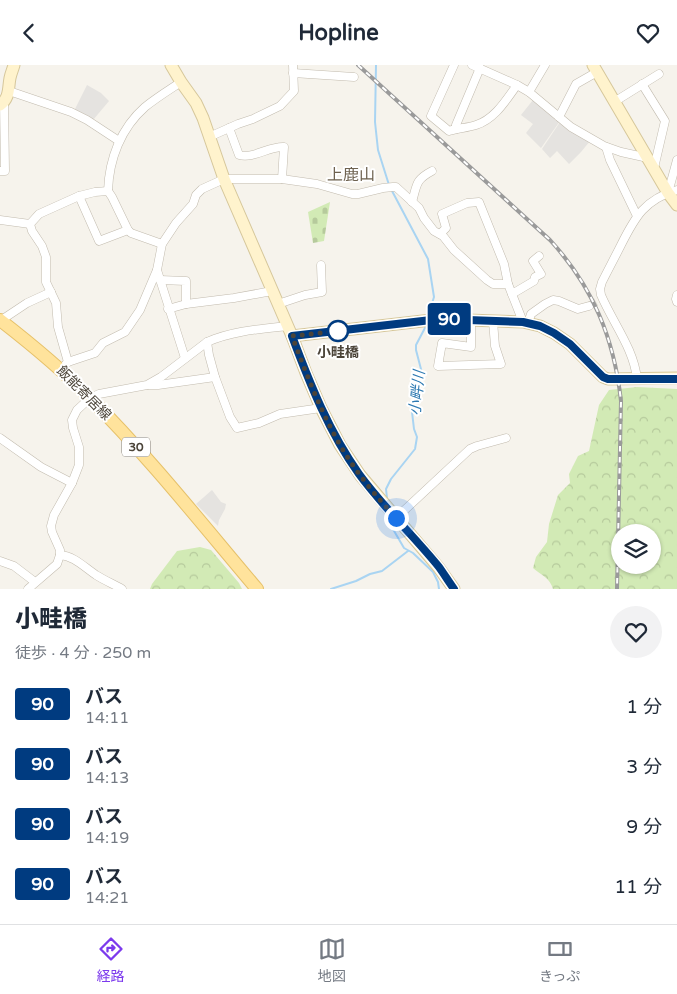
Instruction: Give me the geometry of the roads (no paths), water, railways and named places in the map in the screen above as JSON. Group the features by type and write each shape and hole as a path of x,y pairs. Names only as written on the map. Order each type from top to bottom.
{"main road":[{"path":"3,98 4,76 12,65"},
{"path":"171,65 196,103 203,118 224,179 321,409 340,445 360,475 439,567 454,589"},
{"path":"595,69 654,168 673,191 677,205"},
{"path":"289,331 440,319 526,323 554,333 570,344 603,377 608,379 677,379"},
{"name":"飯能寄居線","path":"0,320 64,365 90,398 133,443 257,589"}],"street":[{"path":"454,65 431,116 449,131 475,126 490,118 497,112 517,85"},
{"path":"472,65 496,72 528,92 571,127 606,147 648,158"},
{"path":"528,92 545,65"},
{"path":"456,129 480,68"},
{"path":"209,137 280,106 294,91 293,69 354,77"},
{"path":"559,117 576,84 595,69"},
{"path":"614,102 658,74"},
{"path":"162,244 131,233 128,230 108,191 108,176 119,141 131,121 146,106 181,82"},
{"path":"642,84 665,121 654,168"},
{"path":"0,171 5,171 3,98 71,113 87,120 119,141"},
{"path":"229,128 239,155 245,157 284,147 282,179"},
{"path":"606,147 610,160 637,217"},
{"path":"637,379 636,368 629,351 600,300 600,289 637,217 649,204 673,191 677,160"},
{"path":"412,202 418,181 422,176 432,171"},
{"path":"30,224 46,257 46,282 56,303 64,365 95,353 103,343 125,332 140,310 157,270 162,244 176,223 193,204 196,195 202,189 224,179 282,179 316,184 352,194 396,187 419,208 434,231 443,236 454,251 487,280 493,284 508,284"},
{"path":"30,224 39,214 79,196 108,191"},
{"path":"79,196 99,241 128,230"},
{"path":"440,234 446,228 442,214 468,203 479,201 504,264 508,284 526,323"},
{"path":"0,220 30,224"},
{"path":"512,294 534,281 535,277 541,274 533,261 539,257"},
{"path":"278,304 305,295 322,292 321,265"},
{"path":"157,270 185,358"},
{"path":"160,279 186,281 186,304"},
{"path":"168,309 186,304 272,291"},
{"path":"0,320 27,303 51,292"},
{"path":"677,295 677,302"},
{"path":"526,323 532,314 553,300 578,309 589,306"},
{"path":"471,320 470,347 442,343 438,366 501,364 495,346 494,321"},
{"path":"146,385 161,377 207,342 216,338 249,330 289,331"},
{"path":"207,342 215,377 230,417 237,428 259,423 280,414 321,409"},
{"path":"28,589 57,563 60,555 51,525 54,515 72,483 78,465 79,447 72,420 77,410 90,398 99,394 146,385 215,377"},
{"path":"0,438 41,467 72,483"},
{"path":"394,516 470,449 506,438"},
{"path":"60,555 67,555 122,589"},
{"path":"0,561 14,566 35,583"}],"waterway":[{"name":"小畔川","path":"376,65 375,122 378,150 389,185"},
{"name":"小畔川","path":"391,189 428,259 434,297 428,316"},
{"name":"小畔川","path":"387,498 386,489 391,479 415,449 417,437 412,412 422,373 416,345 426,326"},
{"name":"小畔川","path":"389,516 390,524 404,548 413,553 433,572 439,589"},
{"path":"331,589 382,571 408,551"}],"tunnel":[{"path":"589,306 598,301"}],"railway":[{"path":"358,65 550,240 565,258 590,295 607,335 618,378 621,401 617,589"}],"place":[{"name":"小畦橋","path":"338,331"}],"district":[{"name":"上鹿山","path":"351,175"}]}
